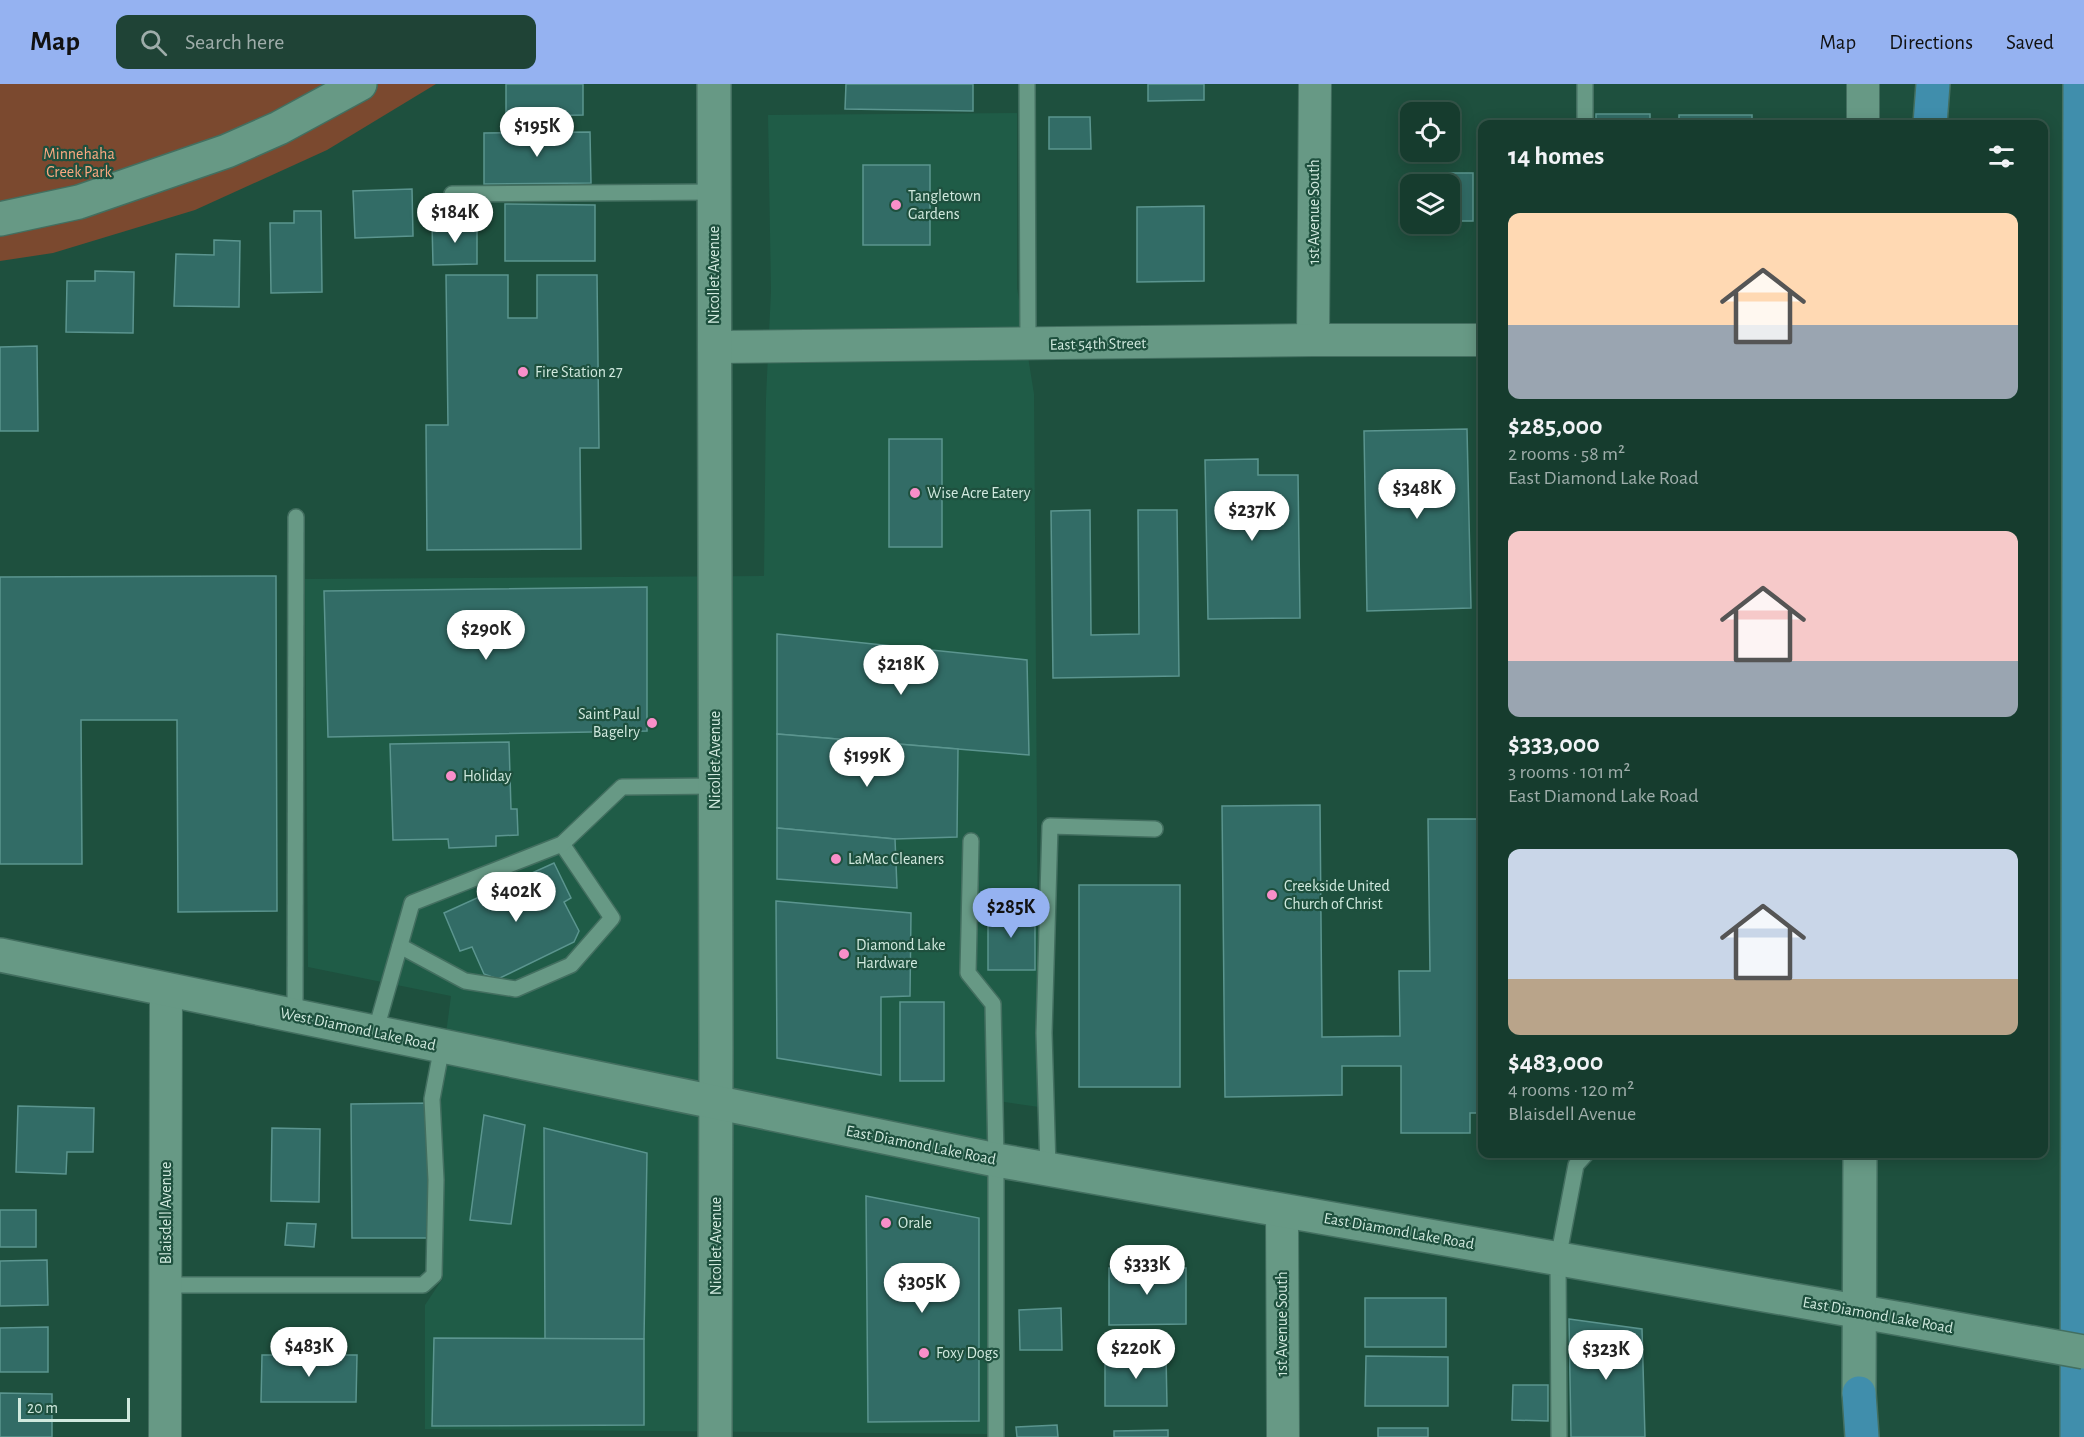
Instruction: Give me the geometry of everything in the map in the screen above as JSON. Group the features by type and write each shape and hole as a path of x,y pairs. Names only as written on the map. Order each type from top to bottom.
{"highway":[{"path":"1930,120 1933,84"},
{"path":"2077,1437 2080,84"},
{"path":"1859,1393 1861,1437"}],"street":[{"path":"0,219 79,202 227,151 279,128 360,84"},
{"name":"Nicollet Avenue","path":"714,84 715,1437"},
{"name":"1st Avenue South","path":"1313,340 1315,84"},
{"path":"1863,84 1863,120"},
{"name":"East 54th Street","path":"714,347 1478,340"},
{"name":"West Diamond Lake Road","path":"0,955 716,1103"},
{"name":"Blaisdell Avenue","path":"165,1437 166,989"},
{"name":"East Diamond Lake Road","path":"716,1103 996,1160 2084,1352"},
{"path":"1859,1393 1860,1158"},
{"name":"1st Avenue South","path":"1282,1211 1283,1437"}],"lane":[{"path":"1027,84 1029,345"},
{"path":"1585,84 1585,120"},
{"path":"452,194 715,192"},
{"path":"295,1016 296,517"},
{"path":"375,1033 412,903 562,844 622,787 715,786"},
{"path":"1048,1169 1044,1033 1050,826 1155,830"},
{"path":"971,841 968,973 993,1004 996,1160 996,1437"},
{"path":"400,946 465,981 516,989 571,966 612,918 562,844"},
{"path":"166,1285 423,1285 434,1275 436,1180 432,1099 442,1046"},
{"path":"1559,1437 1558,1259 1576,1165 1582,1158"}],"shaded area":[{"path":"1017,113 1017,288 1034,394 1039,1107 991,1100 987,1434 425,1429 425,1305 443,1278 437,1102 451,996 308,967 305,579 764,576 766,398 771,291 768,115"}],"green space":[{"name":"Minnehaha Creek Park","path":"0,84 436,84 327,150 195,210 53,253 0,261"}],"building":[{"path":"506,84 583,84 583,115 506,116"},
{"path":"846,84 973,84 973,111 845,109"},
{"path":"1148,84 1204,84 1204,100 1148,101"},
{"path":"1596,114 1650,114 1650,120 1596,120"},
{"path":"1679,115 1752,115 1752,120 1679,120"},
{"path":"1049,117 1090,117 1091,149 1049,149"},
{"path":"590,132 591,183 484,184 484,133"},
{"name":"Tangletown Gardens","path":"863,165 930,165 930,245 863,245"},
{"path":"1473,173 1473,221 1460,221 1460,174 1426,174"},
{"path":"412,189 413,236 355,238 353,191"},
{"path":"505,204 595,205 595,261 505,261"},
{"path":"1204,206 1204,281 1137,282 1137,207"},
{"path":"294,211 321,211 322,292 271,293 270,223 294,223"},
{"path":"432,223 477,223 477,264 433,265"},
{"path":"214,240 240,241 239,307 174,306 176,254 214,255"},
{"path":"95,271 134,272 133,333 66,332 67,281 95,281"},
{"name":"Fire Station 27","path":"446,275 508,275 508,318 537,318 537,275 597,275 599,448 580,448 581,549 427,550 426,425 448,425"},
{"path":"37,346 38,431 0,431 0,347"},
{"path":"1467,429 1471,608 1367,611 1364,431"},
{"name":"Wise Acre Eatery","path":"889,439 942,439 942,547 889,547"},
{"path":"1258,459 1258,475 1298,475 1300,618 1208,619 1205,460"},
{"path":"1090,510 1091,635 1139,634 1138,510 1177,510 1179,676 1053,678 1051,511"},
{"path":"276,576 277,911 178,912 177,720 81,720 82,864 0,864 0,577"},
{"path":"647,587 647,731 328,737 324,591"},
{"path":"777,634 1027,660 1029,755 777,734"},
{"path":"777,734 958,749 957,837 895,839 777,828"},
{"name":"Holiday","path":"509,742 511,809 517,809 518,835 496,836 496,846 449,848 448,839 393,840 390,744"},
{"name":"Creekside United Church of Christ","path":"1320,805 1322,1037 1400,1036 1399,971 1430,971 1428,819 1478,819 1478,1113 1470,1113 1470,1133 1401,1133 1401,1066 1342,1066 1342,1095 1225,1097 1222,806"},
{"name":"LaMac Cleaners","path":"777,828 895,839 897,888 777,879"},
{"path":"554,863 571,898 564,902 579,931 574,942 498,979 484,974 472,947 460,951 444,913"},
{"path":"1079,885 1180,885 1180,1087 1079,1087"},
{"name":"Diamond Lake Hardware","path":"776,901 911,913 910,996 881,997 881,1075 777,1058"},
{"path":"988,908 1035,908 1035,970 988,970"},
{"path":"900,1002 944,1002 944,1081 900,1081"},
{"path":"431,1103 431,1238 352,1238 351,1104"},
{"path":"18,1106 94,1108 93,1152 67,1152 66,1174 16,1172"},
{"path":"484,1115 525,1125 511,1224 470,1220"},
{"path":"272,1128 320,1129 319,1202 271,1201"},
{"path":"544,1128 647,1153 644,1339 545,1339"},
{"path":"866,1196 979,1218 979,1421 868,1422"},
{"path":"0,1210 36,1210 36,1247 0,1247"},
{"path":"287,1223 316,1224 314,1247 285,1245"},
{"path":"47,1260 48,1305 0,1306 0,1261"},
{"path":"1109,1268 1186,1268 1186,1324 1109,1325"},
{"path":"1365,1298 1446,1298 1446,1347 1365,1347"},
{"path":"1061,1308 1062,1350 1020,1350 1019,1310"},
{"path":"1569,1319 1642,1329 1645,1437 1571,1437"},
{"path":"48,1327 48,1372 0,1372 0,1328"},
{"path":"434,1338 644,1339 644,1425 432,1426"},
{"path":"1105,1354 1166,1354 1167,1406 1105,1406"},
{"path":"262,1355 357,1355 356,1402 261,1402"},
{"path":"1366,1356 1448,1357 1448,1406 1365,1406"},
{"path":"1513,1385 1548,1385 1548,1421 1512,1420"},
{"path":"0,1393 52,1394 52,1437 0,1437"},
{"path":"1057,1425 1058,1437 1017,1437 1016,1427"},
{"path":"1378,1428 1428,1428 1428,1437 1378,1437"},
{"path":"1168,1430 1168,1437 1114,1437 1114,1431"}],"place":[{"name":"Tangletown Gardens","path":"896,205"},
{"name":"Fire Station 27","path":"523,372"},
{"name":"Wise Acre Eatery","path":"915,493"},
{"name":"Saint Paul Bagelry","path":"652,723"},
{"name":"Holiday","path":"451,776"},
{"name":"LaMac Cleaners","path":"836,859"},
{"name":"Creekside United Church of Christ","path":"1272,895"},
{"name":"Diamond Lake Hardware","path":"844,954"},
{"name":"Orale","path":"886,1223"},
{"name":"Foxy Dogs","path":"924,1353"}]}
